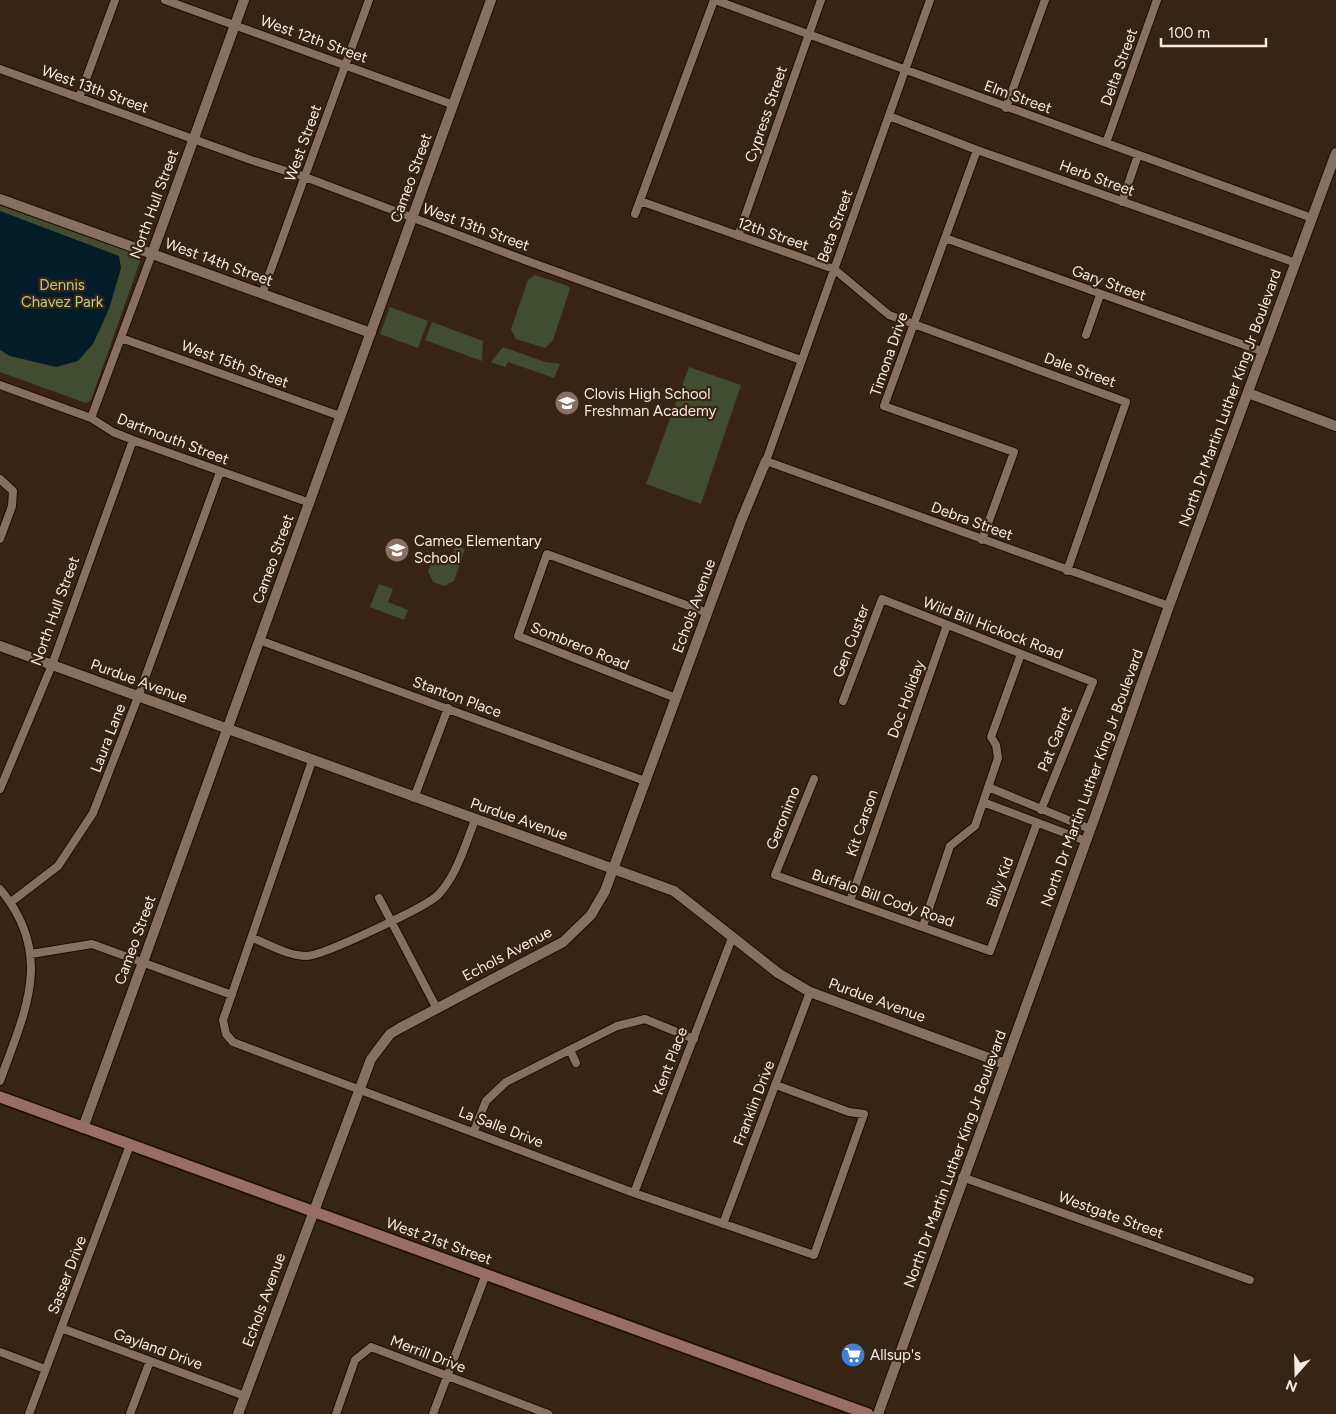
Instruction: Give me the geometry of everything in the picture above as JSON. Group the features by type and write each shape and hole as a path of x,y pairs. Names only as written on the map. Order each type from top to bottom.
{"main road":[{"name":"West 21st Street","path":"0,1097 868,1414"}],"street":[{"path":"79,98 115,0"},
{"name":"West 12th Street","path":"165,0 454,105"},
{"name":"North Hull Street","path":"91,418 244,0"},
{"name":"West Street","path":"262,294 369,0"},
{"name":"Cameo Street","path":"83,1128 491,0"},
{"path":"635,214 715,0"},
{"name":"Elm Street","path":"715,0 1006,108 1312,218"},
{"name":"Cypress Street","path":"738,236 821,0"},
{"name":"Beta Street","path":"766,461 930,0"},
{"path":"1006,108 1045,0"},
{"name":"Delta Street","path":"1106,143 1157,0"},
{"name":"West 13th Street","path":"0,70 193,140 305,177 401,212 412,219 801,360"},
{"name":"Herb Street","path":"889,116 977,150 1296,263"},
{"name":"Timona Drive","path":"977,150 884,406 1014,452 982,540"},
{"name":"North Dr Martin Luther King Jr Boulevard","path":"878,1414 962,1177 1086,841 1169,606 1312,218 1333,174 1336,153"},
{"path":"1122,202 1138,155"},
{"name":"West 14th Street","path":"0,199 371,333"},
{"name":"12th Street","path":"640,201 834,269 889,315 913,325"},
{"name":"Gary Street","path":"945,238 1100,295 1264,352"},
{"path":"1086,335 1100,295"},
{"name":"Dale Street","path":"913,325 1126,402 1067,571"},
{"name":"West 15th Street","path":"121,338 340,416"},
{"name":"Dartmouth Street","path":"0,385 91,418 113,432 133,440 310,503"},
{"path":"1248,393 1336,426"},
{"name":"North Hull Street","path":"0,789 52,665 133,440"},
{"name":"Debra Street","path":"766,461 1067,571 1169,606"},
{"name":"Echols Avenue","path":"238,1414 370,1059 390,1034 563,942 591,915 605,891 741,521 766,461"},
{"name":"Laura Lane","path":"11,902 58,866 93,813 138,698 220,472"},
{"path":"0,479 13,491 12,506 0,539"},
{"name":"Sombrero Road","path":"676,698 518,636 547,554 708,612"},
{"name":"Gen Custer","path":"842,700 882,599 889,602"},
{"name":"Wild Bill Hickock Road","path":"889,602 1088,680"},
{"name":"Doc Holiday","path":"891,783 947,625"},
{"name":"Stanton Place","path":"259,640 645,781"},
{"name":"Purdue Avenue","path":"0,646 138,698 674,891 778,974 810,992 1005,1064"},
{"path":"923,926 950,846 975,826 998,758 996,745 990,736 1021,654"},
{"name":"Pat Garret","path":"1042,810 1093,682 1088,680"},
{"path":"414,798 448,708"},
{"name":"La Salle Drive","path":"312,761 253,938 223,1020 226,1034 233,1042 634,1193 814,1255 864,1114 849,1112 776,1085"},
{"name":"Geronimo","path":"778,868 814,779"},
{"name":"Kit Carson","path":"850,901 891,783"},
{"path":"988,787 1090,829"},
{"path":"983,802 1086,841"},
{"path":"253,938 295,954 314,955 391,921 437,896 456,870 475,820"},
{"name":"Billy Kid","path":"990,950 1037,823"},
{"name":"Buffalo Bill Cody Road","path":"778,868 775,876 990,950"},
{"path":"0,889 11,902 20,920 31,954 28,1003 0,1081"},
{"path":"379,898 436,1008"},
{"name":"Kent Place","path":"634,1193 732,938"},
{"path":"31,954 92,944 232,995"},
{"name":"Franklin Drive","path":"723,1224 810,992"},
{"path":"474,1132 486,1101 506,1082 617,1026 645,1019 694,1039"},
{"path":"570,1050 576,1063"},
{"name":"Sasser Drive","path":"29,1414 130,1145"},
{"name":"Westgate Street","path":"962,1177 1250,1280"},
{"path":"433,1414 486,1274"},
{"name":"Gayland Drive","path":"61,1328 245,1396"},
{"name":"Merrill Drive","path":"336,1414 355,1360 371,1347 548,1414"},
{"path":"0,1352 45,1369"},
{"path":"130,1414 150,1362"}],"green space":[{"name":"Dennis Chavez Park","path":"0,204 138,254 141,259 91,400 86,403 0,372"},
{"path":"535,275 568,286 570,289 553,340 545,348 516,339 511,329 528,280"},
{"path":"390,307 428,321 418,348 380,334"},
{"path":"432,322 483,341 482,361 425,340"},
{"path":"503,347 545,362 560,364 554,378 508,362 505,367 491,362"},
{"path":"689,367 741,385 701,504 646,484"},
{"path":"456,546 465,549 454,581 444,586 433,582 428,571 433,558 449,563"},
{"path":"379,584 393,589 388,602 408,610 404,620 370,607"}],"water":[{"name":"Dennis Chavez Park","path":"0,211 119,256 121,268 109,309 93,344 78,361 56,367 10,356 0,350"}],"place":[{"name":"Clovis High School Freshman Academy","path":"567,403"},
{"name":"Cameo Elementary School","path":"397,550"},
{"name":"Allsup's","path":"853,1355"}]}
